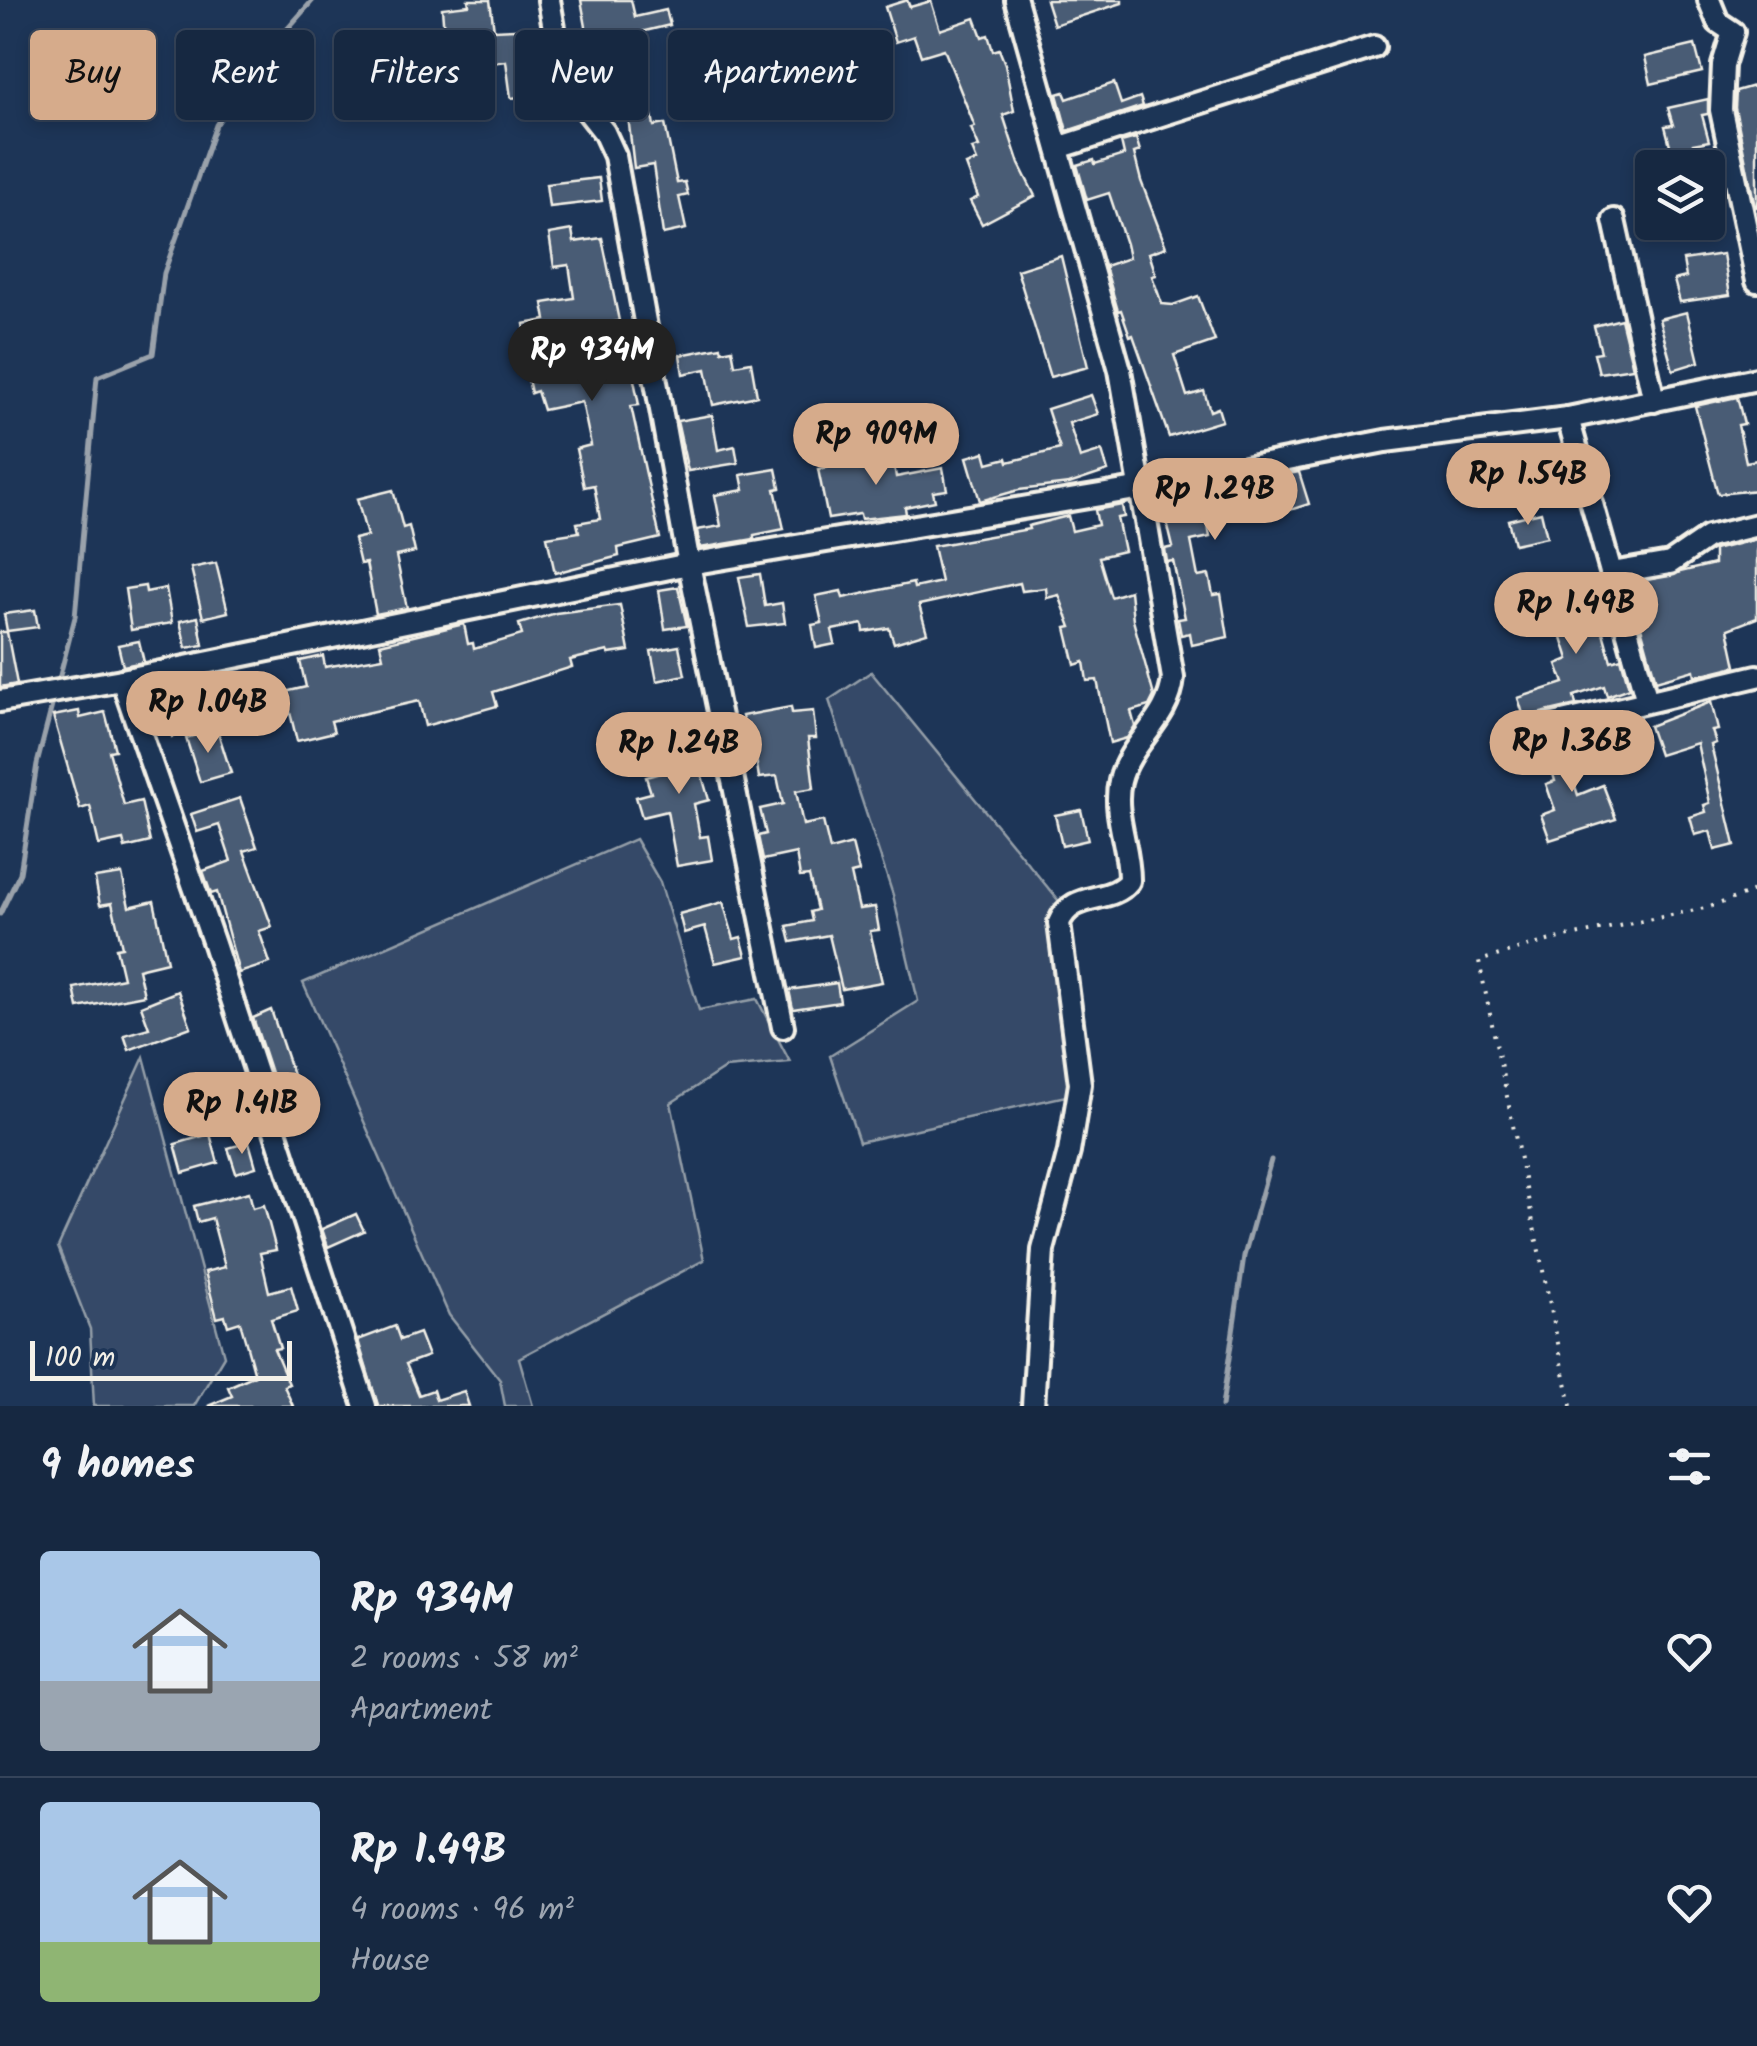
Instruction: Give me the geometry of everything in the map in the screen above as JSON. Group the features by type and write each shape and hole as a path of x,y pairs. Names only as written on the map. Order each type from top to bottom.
{"street":[{"path":"549,0 563,80 604,132 615,156 688,564 783,1026"},
{"path":"1016,0 1120,370 1171,662 1172,692 1161,718 1120,780 1129,881 1122,891 1074,902 1064,910 1059,923 1080,1084 1069,1152 1043,1250 1034,1406"},
{"path":"1709,0 1718,22 1733,32 1720,84 1721,110 1757,281"},
{"path":"1058,148 1374,47"},
{"path":"1614,220 1654,401"},
{"path":"0,701 122,680 688,564 1142,488 1356,446 1568,418 1757,378"},
{"path":"1568,418 1648,701"},
{"path":"1612,573 1670,562 1708,537 1757,526"},
{"path":"1516,733 1757,676"},
{"path":"122,680 214,944 365,1406"}],"path":[{"path":"1571,1406 1480,961 1551,940 1710,907 1757,890"}],"shaded area":[{"path":"871,672 1067,911 1075,1094 859,1142 830,1056 918,1001 893,895 829,700"},
{"path":"635,839 660,882 699,1010 757,999 790,1062 725,1068 671,1103 704,1260 519,1358 533,1406 505,1406 500,1380 449,1315 303,983"},
{"path":"144,1057 224,1356 194,1406 94,1406 90,1329 58,1247"}],"building":[{"path":"468,0 490,0 494,30 444,30 442,8 469,5"},
{"path":"581,0 631,0 635,17 666,10 670,25 648,30 587,30"},
{"path":"907,0 910,7 931,1 940,30 975,18 982,37 988,35 993,51 999,49 1005,64 1014,111 1003,115 1019,164 1035,196 982,224 970,201 978,197 966,165 977,161 972,149 979,147 971,128 975,127 944,49 921,56 914,36 896,42 885,7"},
{"path":"1046,0 1122,0 1122,3 1054,25"},
{"path":"540,28 515,30 515,98 511,98 506,61 495,62 494,30"},
{"path":"1695,45 1702,72 1651,84 1645,57"},
{"path":"1114,83 1121,104 1140,97 1143,106 1067,131 1057,94 1064,92 1067,99"},
{"path":"1757,85 1755,207 1735,108 1736,91"},
{"path":"648,92 654,126 665,124 677,183 685,182 688,195 679,197 686,229 663,234 653,165 634,168 628,120 648,120"},
{"path":"1708,99 1708,114 1702,115 1709,141 1693,144 1694,150 1671,150 1665,126 1673,125 1668,108"},
{"path":"1136,138 1140,151 1134,153 1141,181 1166,247 1149,253 1162,304 1173,305 1198,296 1215,341 1174,355 1187,396 1204,391 1210,411 1218,408 1222,421 1169,437 1133,335 1130,336 1121,310 1118,311 1105,266 1129,258 1109,193 1087,200 1077,165 1124,155 1121,142"},
{"path":"599,178 602,201 549,207 546,184"},
{"path":"572,230 574,242 602,238 619,321 614,322 627,376 633,375 639,405 631,406 660,538 618,548 619,556 555,573 547,537 579,532 577,523 600,519 594,485 584,487 576,449 591,445 582,402 543,410 537,391 531,393 522,349 528,349 524,324 546,320 543,303 574,298 569,265 554,267 549,234"},
{"path":"1723,254 1730,295 1680,302 1674,280 1686,277 1683,260"},
{"path":"1061,256 1088,367 1050,377 1017,270"},
{"path":"1687,312 1699,362 1673,370 1659,319"},
{"path":"1621,319 1633,368 1599,373 1594,353 1601,352 1594,326"},
{"path":"721,347 722,351 732,349 735,365 751,362 757,396 713,405 706,369 683,374 680,355"},
{"path":"1091,395 1098,414 1069,423 1080,458 1102,451 1108,471 1069,484 1019,490 980,501 967,457 985,452 988,463 1007,458 1008,462 1060,449 1047,409"},
{"path":"1737,397 1744,424 1738,425 1746,462 1757,460 1757,490 1718,494 1695,406"},
{"path":"712,415 718,450 735,446 738,463 688,471 677,421"},
{"path":"892,454 896,477 943,468 947,490 933,492 935,501 905,507 906,514 828,519 818,469"},
{"path":"776,469 780,488 775,489 784,529 754,535 754,539 700,548 697,530 721,526 715,495 744,490 741,475"},
{"path":"1299,472 1309,504 1290,510 1288,504 1206,514 1210,537 1191,541 1198,577 1209,575 1213,595 1221,594 1228,637 1192,645 1190,633 1181,635 1178,619 1185,618 1173,561 1167,562 1165,549 1173,547 1161,498"},
{"path":"393,490 403,528 409,526 415,552 396,556 407,608 376,614 366,563 360,564 354,539 367,536 357,499"},
{"path":"1122,505 1124,517 1117,518 1124,551 1099,557 1111,597 1130,591 1133,620 1154,696 1149,706 1131,711 1135,726 1127,738 1110,743 1097,680 1087,681 1084,662 1075,665 1066,628 1071,627 1059,595 1047,598 1046,588 1022,591 1020,583 919,605 927,633 894,643 889,628 864,632 863,624 832,630 835,644 816,648 812,625 822,623 816,596 841,591 843,598 913,583 914,588 941,582 933,546 1029,529 1028,526 1068,516 1072,531 1098,525 1095,510"},
{"path":"1541,512 1547,537 1514,544 1508,520"},
{"path":"1757,539 1757,618 1728,629 1736,666 1695,676 1694,670 1656,681 1629,584 1714,564 1714,550"},
{"path":"216,563 228,612 203,618 191,568"},
{"path":"760,574 765,606 782,603 785,623 749,627 739,577"},
{"path":"145,586 146,592 166,588 172,623 131,630 125,589"},
{"path":"678,587 687,626 665,629 659,590"},
{"path":"1582,589 1593,627 1601,625 1611,661 1621,658 1629,688 1607,696 1604,686 1574,696 1576,705 1524,717 1518,698 1564,683 1557,664 1569,659 1560,631 1550,634 1541,601"},
{"path":"620,605 629,651 608,651 570,660 572,667 493,692 497,706 425,726 419,701 331,721 334,732 297,741 285,692 306,687 300,661 323,656 325,667 383,657 380,644 464,624 468,644 473,643 474,649 522,635 519,624 556,613"},
{"path":"35,610 38,627 7,631 4,614"},
{"path":"198,617 203,645 186,648 180,621"},
{"path":"0,632 7,632 17,684 0,687"},
{"path":"139,641 144,662 123,666 118,645"},
{"path":"679,646 685,675 657,681 651,651"},
{"path":"174,683 189,731 172,737 157,687"},
{"path":"1711,702 1718,730 1712,731 1716,743 1711,745 1735,845 1715,850 1710,831 1695,835 1690,817 1706,812 1704,805 1710,803 1697,743 1659,755 1649,726"},
{"path":"791,707 792,713 813,711 816,738 808,738 814,788 796,791 803,825 823,821 830,850 852,844 859,872 851,874 859,909 875,907 879,930 870,931 882,982 842,989 829,935 791,942 787,926 812,921 810,912 817,910 809,876 800,877 796,853 763,860 758,836 766,834 760,809 783,804 777,776 759,778 754,745 748,746 742,716"},
{"path":"79,711 80,718 105,712 115,750 109,751 124,805 141,801 150,842 125,848 123,840 99,845 90,806 80,809 53,716"},
{"path":"684,723 692,764 698,762 709,800 694,804 700,837 708,836 712,860 677,866 667,811 642,817 636,797 651,793 646,777 667,771 658,728"},
{"path":"217,729 231,773 200,782 186,738"},
{"path":"1575,733 1580,749 1564,754 1578,795 1603,785 1616,819 1550,840 1541,815 1555,810 1546,784 1555,781 1544,741"},
{"path":"240,798 257,847 244,851 272,927 259,931 270,963 239,973 217,892 211,894 203,871 231,861 219,825 197,832 191,814"},
{"path":"1081,810 1088,840 1062,846 1055,815"},
{"path":"122,874 129,907 154,901 167,962 138,969 144,995 78,1008 74,988 123,978 116,948 122,947 112,903 100,905 95,878"},
{"path":"723,902 734,939 741,937 746,956 715,963 705,927 684,933 679,914"},
{"path":"837,983 840,1002 793,1009 789,990"},
{"path":"178,991 191,1027 129,1050 124,1035 149,1028 141,1006"},
{"path":"271,1010 294,1078 275,1085 253,1018"},
{"path":"208,1080 216,1105 185,1114 178,1089"},
{"path":"210,1134 218,1163 183,1173 175,1144"},
{"path":"249,1142 256,1167 236,1173 228,1148"},
{"path":"249,1192 253,1208 264,1205 276,1250 260,1253 269,1292 291,1286 298,1311 271,1319 280,1348 274,1349 289,1384 284,1386 293,1406 208,1406 232,1396 228,1387 255,1375 240,1322 228,1326 225,1316 217,1318 205,1272 225,1267 212,1218 198,1222 194,1206"},
{"path":"356,1214 364,1231 328,1247 322,1229"},
{"path":"395,1326 400,1340 419,1333 428,1356 406,1364 419,1395 433,1390 436,1400 464,1391 469,1406 378,1406 358,1340"}],"waterway":[{"path":"57,687 75,617 97,377 153,354 164,273 216,125 267,52 313,0"},
{"path":"0,914 20,873 37,764 54,698"},
{"path":"1222,1406 1244,1256 1271,1160"}]}
